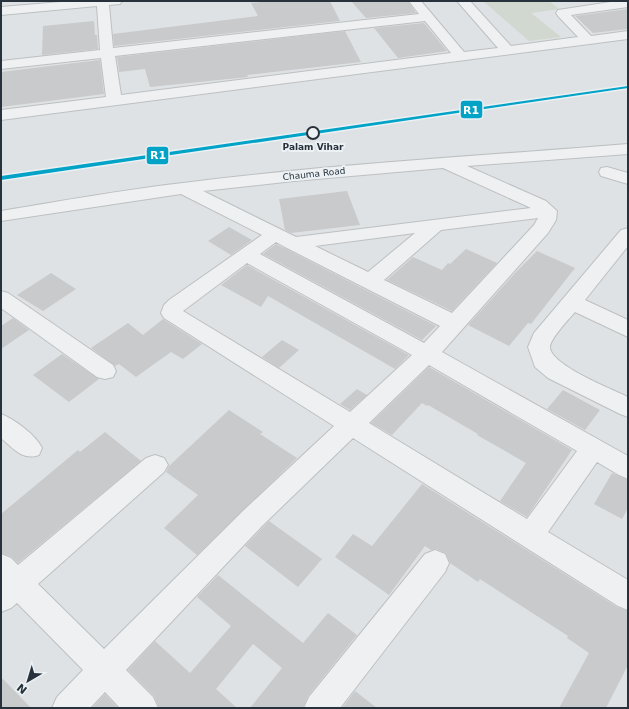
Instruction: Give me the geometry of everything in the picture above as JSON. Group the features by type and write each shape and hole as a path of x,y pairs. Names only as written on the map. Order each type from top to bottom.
{"street":[{"path":"1,23 104,7 116,1"},
{"path":"415,1 460,56"},
{"path":"463,1 507,50"},
{"path":"588,40 562,15 562,13 628,3"},
{"path":"1,11 41,4 104,7"},
{"path":"104,7 107,52 114,100"},
{"path":"1,65 428,17"},
{"path":"1,115 628,35"},
{"name":"Chauma Road","path":"1,216 105,198 183,188 445,163 628,149"},
{"path":"445,163 540,205 548,211"},
{"path":"607,172 628,179"},
{"path":"183,188 274,235 455,324"},
{"path":"292,243 548,211"},
{"path":"68,708 253,518 427,354 540,229 547,220 548,211"},
{"path":"370,282 436,225"},
{"path":"628,234 542,338 539,347 543,361 556,372 628,408"},
{"path":"274,235 176,305 171,310 171,313 628,596"},
{"path":"247,255 427,354 628,468"},
{"path":"1,298 105,371"},
{"path":"571,302 628,329"},
{"path":"1,424 30,448"},
{"path":"530,536 593,448"},
{"path":"142,708 105,670 7,583 155,465"},
{"path":"320,708 434,563"}],"shaded area":[{"path":"483,1 549,1 559,9 531,13 561,37 529,41"}],"building":[{"path":"270,1 330,1 340,21 114,46 113,34 258,16 251,3"},
{"path":"351,1 408,1 416,13 366,18"},
{"path":"628,9 628,29 593,33 575,16"},
{"path":"94,21 98,49 42,55 43,26"},
{"path":"424,23 447,51 398,58 374,28"},
{"path":"345,31 361,62 247,75 248,77 150,87 145,69 119,72 117,57"},
{"path":"100,60 104,94 1,107 1,72"},
{"path":"347,191 360,225 291,233 285,230 279,199"},
{"path":"229,227 252,240 231,255 208,241"},
{"path":"276,244 436,326 422,340 263,254"},
{"path":"466,249 497,263 452,311 387,280 413,257 442,270 448,263 450,264"},
{"path":"537,251 575,268 531,324 528,323 509,346 468,325 516,272"},
{"path":"247,265 409,355 395,369 268,296 261,307 221,285"},
{"path":"51,273 76,289 43,311 17,295"},
{"path":"13,318 29,330 1,349 1,326"},
{"path":"163,319 202,344 183,359 171,352 136,377 119,364 115,366 91,348 128,323 143,335"},
{"path":"282,340 299,350 279,368 262,357"},
{"path":"62,354 99,379 69,402 33,375"},
{"path":"429,367 572,450 527,517 500,501 526,463 477,435 478,434 422,403 392,435 371,423"},
{"path":"357,389 367,395 350,410 340,404"},
{"path":"563,390 600,410 585,430 547,409"},
{"path":"229,410 263,432 260,434 297,458 197,555 164,528 198,495 166,472 169,466"},
{"path":"105,432 141,461 18,563 12,557 2,553 1,514 78,450 80,452"},
{"path":"612,473 628,480 628,508 622,519 594,504"},
{"path":"422,484 617,607 628,611 628,665 606,708 559,708 589,653 567,638 568,636 480,579 478,582 450,563 446,553 436,549 431,550 425,546 389,595 335,557 353,534 372,546"},
{"path":"269,521 322,559 298,587 245,546"},
{"path":"218,575 303,643 328,613 357,635 308,696 303,708 250,708 282,668 253,644 216,689 237,708 159,708 154,696 128,670 155,641 190,673 231,626 197,597"},
{"path":"1,677 31,708 1,708"},
{"path":"355,691 377,708 342,708"},
{"path":"105,694 118,708 92,708"}],"transit line":[{"name":"R1","path":"1,178 628,87"}],"place":[{"name":"Palam Vihar","path":"313,133"}]}
